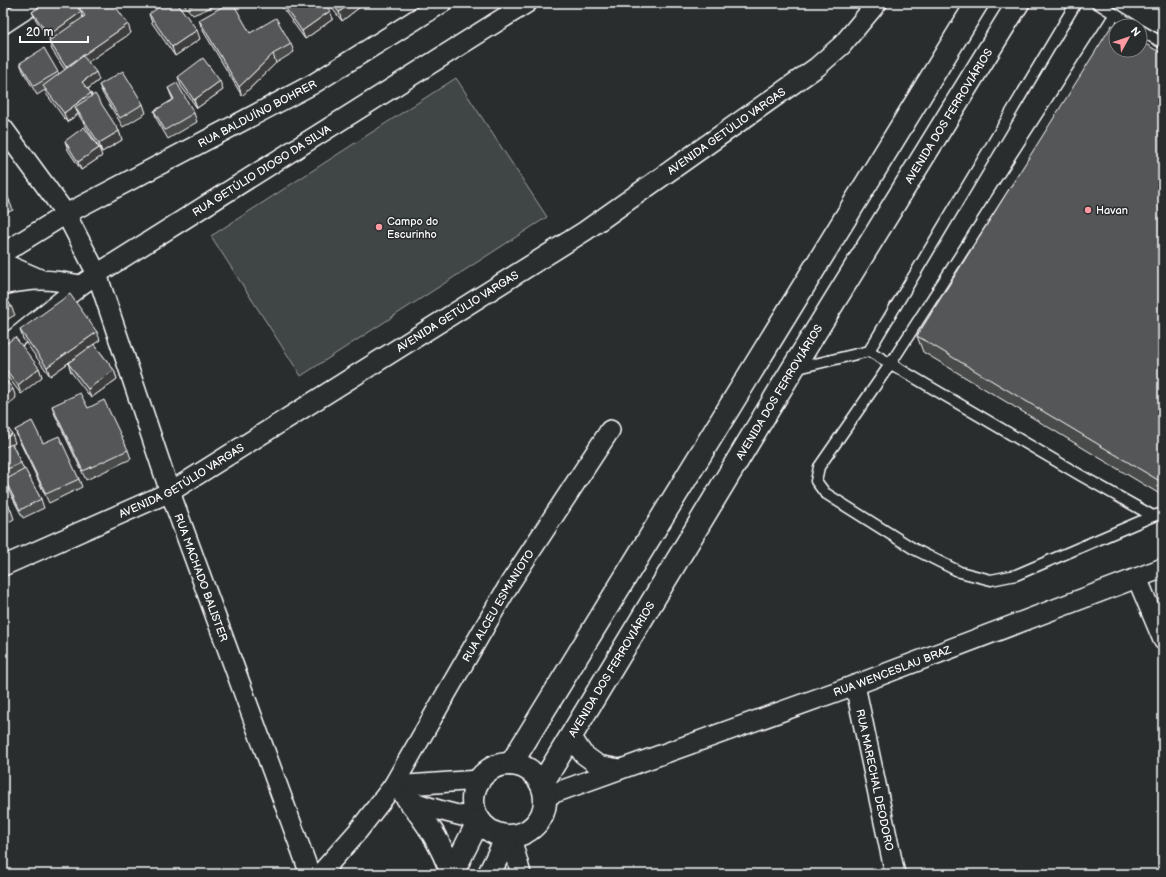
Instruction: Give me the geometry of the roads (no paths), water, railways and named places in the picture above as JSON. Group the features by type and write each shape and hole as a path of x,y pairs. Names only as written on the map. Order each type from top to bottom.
{"main road":[{"path":"512,764 977,3"},
{"name":"AVENIDA DOS FERROVIÁRIOS","path":"544,790 571,736 792,370 1018,3"},
{"path":"512,764 524,766 535,773 544,790 545,811 537,824 526,833 509,837 496,834 486,828 479,820 474,810 472,800 474,790 479,780 487,770 499,765 512,764"},
{"path":"400,792 424,818 436,836 452,874"},
{"path":"452,874 479,820"},
{"path":"489,874 509,837"}],"street":[{"path":"3,24 35,3"},
{"name":"RUA BALDUÍNO BOHRER","path":"3,253 66,214 312,84 442,3"},
{"name":"RUA GETÚLIO DIOGO DA SILVA","path":"3,348 81,285 97,274 527,3"},
{"name":"AVENIDA GETÚLIO VARGAS","path":"3,566 170,492 585,231 817,66 842,45 877,3"},
{"name":"RUA MACHADO BALISTER","path":"3,128 66,214 97,274 170,492 310,874"},
{"path":"3,263 40,279"},
{"path":"3,286 40,279 81,285"},
{"name":"RUA ALCEU ESMANIOTO","path":"320,874 358,831 400,792 510,583 610,430"},
{"name":"RUA WENCESLAU BRAZ","path":"544,790 620,769 855,685 1163,568"},
{"path":"1137,578 1163,640"},
{"name":"RUA MARECHAL DEODORO","path":"855,685 895,874"},
{"name":"RUA WENCESLAU BRAZ","path":"571,736 583,754 598,765 620,769"},
{"path":"400,792 479,780"},
{"path":"400,792 459,816 479,820"},
{"path":"509,837 521,874"}],"lane":[{"path":"869,351 1076,3"},
{"path":"1097,3 1121,18"},
{"path":"1115,14 891,363 819,467 816,481 825,493 914,549 960,572 991,580 1016,575 1158,514"},
{"path":"1148,35 1163,43"},
{"path":"792,370 869,351 1080,475 1158,514"}],"place":[{"name":"Havan","path":"1088,210"},
{"name":"Campo do Escurinho","path":"379,227"}]}
